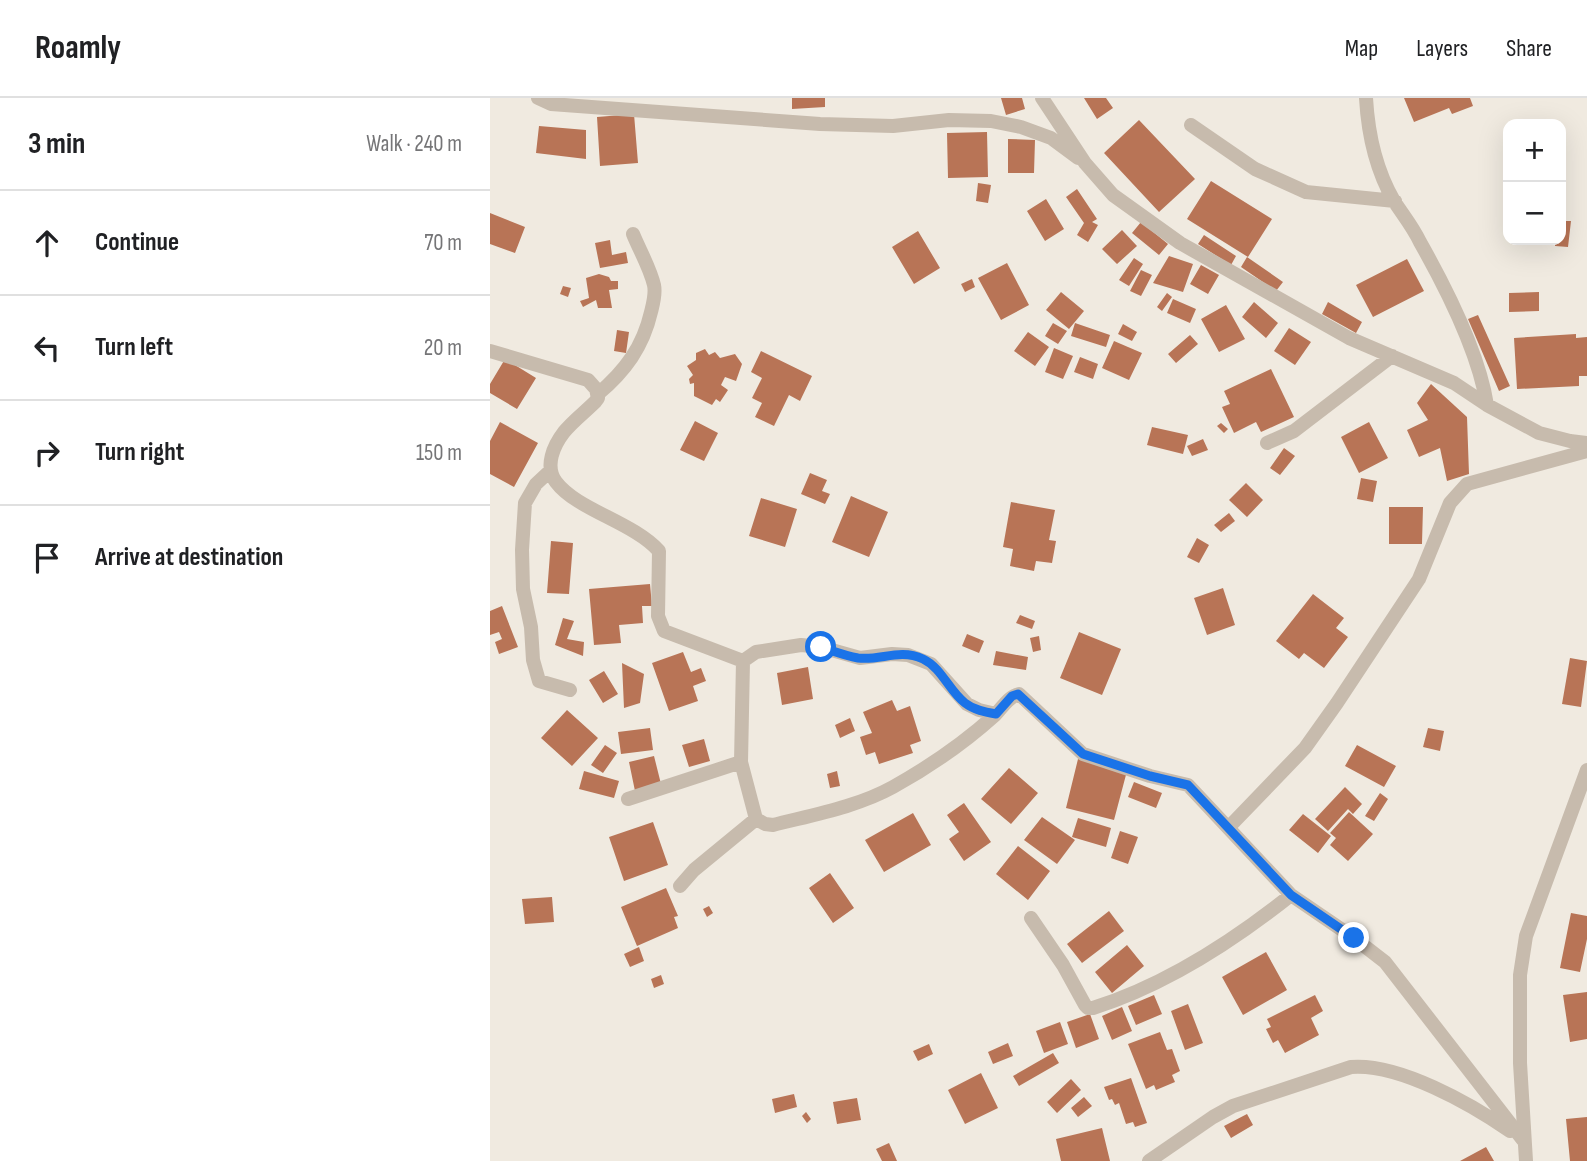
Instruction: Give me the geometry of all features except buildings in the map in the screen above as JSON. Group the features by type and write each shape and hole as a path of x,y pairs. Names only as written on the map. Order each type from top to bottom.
{"street":[{"path":"538,98 551,104 820,124 893,126 949,120 991,121 1021,127 1051,138 1085,163"},
{"path":"1042,98 1085,163 1113,195 1180,243 1349,338 1454,383 1487,405 1539,433 1587,443"},
{"path":"1366,98 1377,164 1395,201 1433,263 1463,330 1483,383 1487,405"},
{"path":"1191,125 1255,169 1306,192 1351,199 1395,201"},
{"path":"633,234 655,289 646,332 637,352 616,379 598,394 595,402 565,430 554,447 550,460 551,470 555,481 572,495 628,528 659,551 658,616 664,631 743,661"},
{"path":"490,351 589,380 598,394"},
{"path":"1267,443 1294,431 1392,356"},
{"path":"1229,827 1305,748 1337,703 1419,579 1450,503 1467,484 1587,452"},
{"path":"551,470 536,484 525,503 523,589 531,627 533,660 539,681 570,690"},
{"path":"743,661 755,652 801,645 821,647 860,658 908,655 931,664 967,704 996,714"},
{"path":"743,661 741,762 756,819 774,825 842,807 891,789 948,753 996,714 1015,694 1023,696 1065,740 1083,754 1150,776 1188,785 1291,895 1385,962 1523,1140"},
{"path":"628,799 741,762"},
{"path":"1526,1161 1523,1140 1520,975 1526,936 1587,770"},
{"path":"680,886 710,856 756,819"},
{"path":"1031,918 1063,965 1084,1004 1093,1008 1162,979 1211,953 1291,895"},
{"path":"1150,1161 1213,1116 1233,1106 1350,1067 1370,1066 1443,1092 1488,1116 1523,1140"}],"route":[{"path":"821,647 860,658 892,654 924,660 931,664 957,695 979,710 996,714 1012,696 1018,694 1083,754 1150,776 1188,785 1291,895 1354,938"}]}
